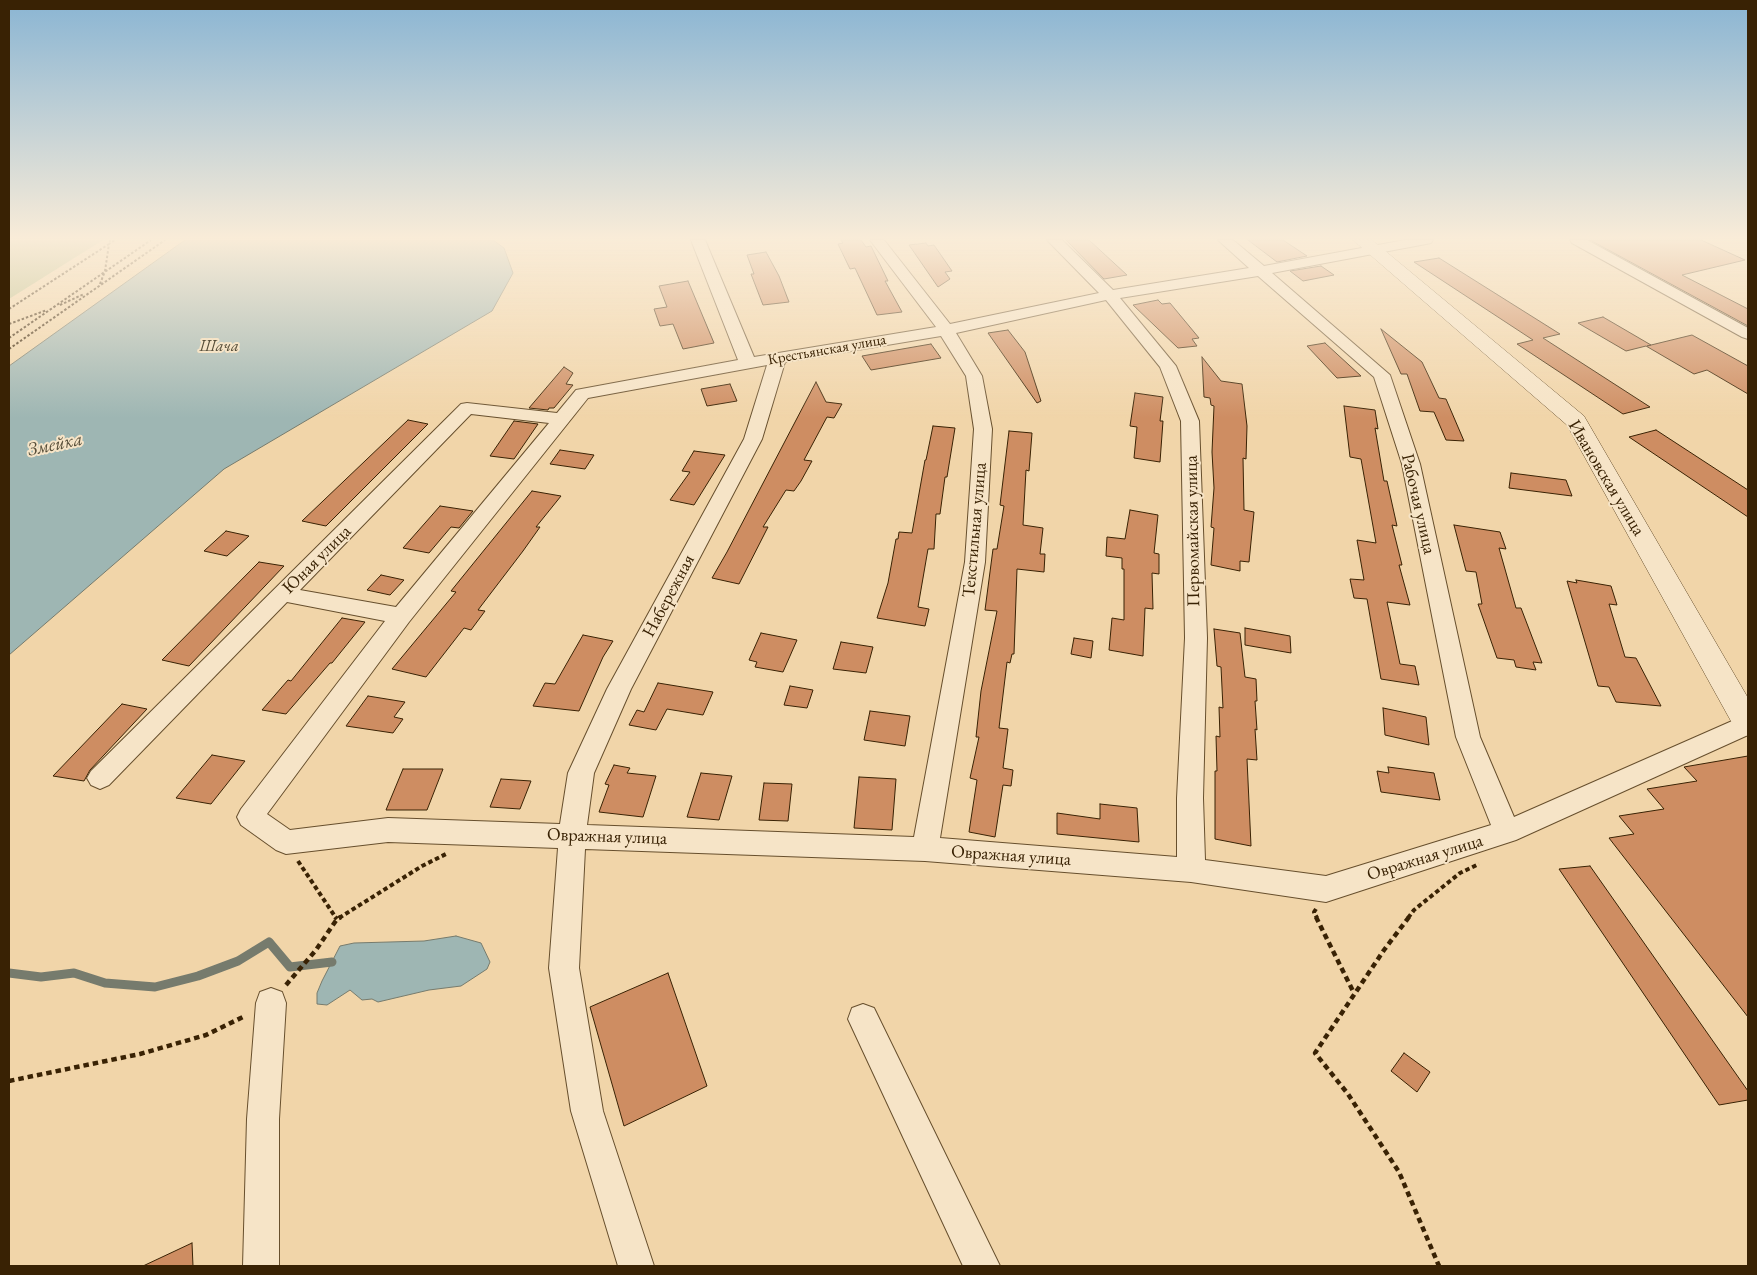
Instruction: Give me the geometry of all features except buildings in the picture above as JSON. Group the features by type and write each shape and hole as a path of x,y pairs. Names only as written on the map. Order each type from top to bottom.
{"street":[{"path":"721,300 748,363"},
{"name":"Текстильная улица","path":"923,300 946,330 974,376 983,429 975,562 925,849"},
{"name":"Крестьянская улица","path":"560,419 582,394 748,363 776,360 946,330 1089,300"},
{"name":"Первомайская улица","path":"1114,300 1168,366 1190,421 1196,638 1190,798 1191,870"},
{"name":"Рабочая улица","path":"1295,300 1382,376 1411,464 1468,737 1507,832"},
{"name":"Ивановская улица","path":"1432,300 1576,421 1748,724"},
{"path":"1685,300 1748,334"},
{"name":"Набережная","path":"636,1266 587,1111 564,968 572,835 581,773 619,689 753,439 776,360"},
{"name":"Юная улица","path":"100,778 467,408 560,419"},
{"path":"286,842 250,817 401,616 527,463 560,419"},
{"path":"283,594 401,616"},
{"name":"Овражная улица","path":"286,842 388,830 572,835 925,849 1191,870 1326,889 1507,832 1748,724"},
{"path":"262,1266 263,1119 271,1003"},
{"path":"863,1019 982,1266"}],"path":[{"path":"9,309 24,300"},
{"path":"9,338 65,300"},
{"path":"9,324 71,300"},
{"path":"9,349 80,300"},
{"path":"286,842 337,919"},
{"path":"9,1081 140,1054 206,1035 271,1003 316,950 337,919 422,866 456,850"},
{"path":"1439,1266 1399,1172 1348,1094 1315,1053 1354,994 1414,910 1460,873 1482,863"},
{"path":"1326,889 1314,912 1354,994"}],"water":[{"name":"Шача","path":"102,300 498,300 492,311 224,469 9,655 9,366"},
{"path":"456,936 481,943 490,962 487,969 461,986 429,990 378,1002 372,999 362,1000 350,990 327,1005 317,1004 317,993 340,946 354,943 424,941"}],"waterway":[{"path":"9,973 41,977 74,973 105,983 155,987 198,976 238,961 269,942 290,967 332,962"}],"water label":[{"name":"Змейка","path":"55,445"}]}
